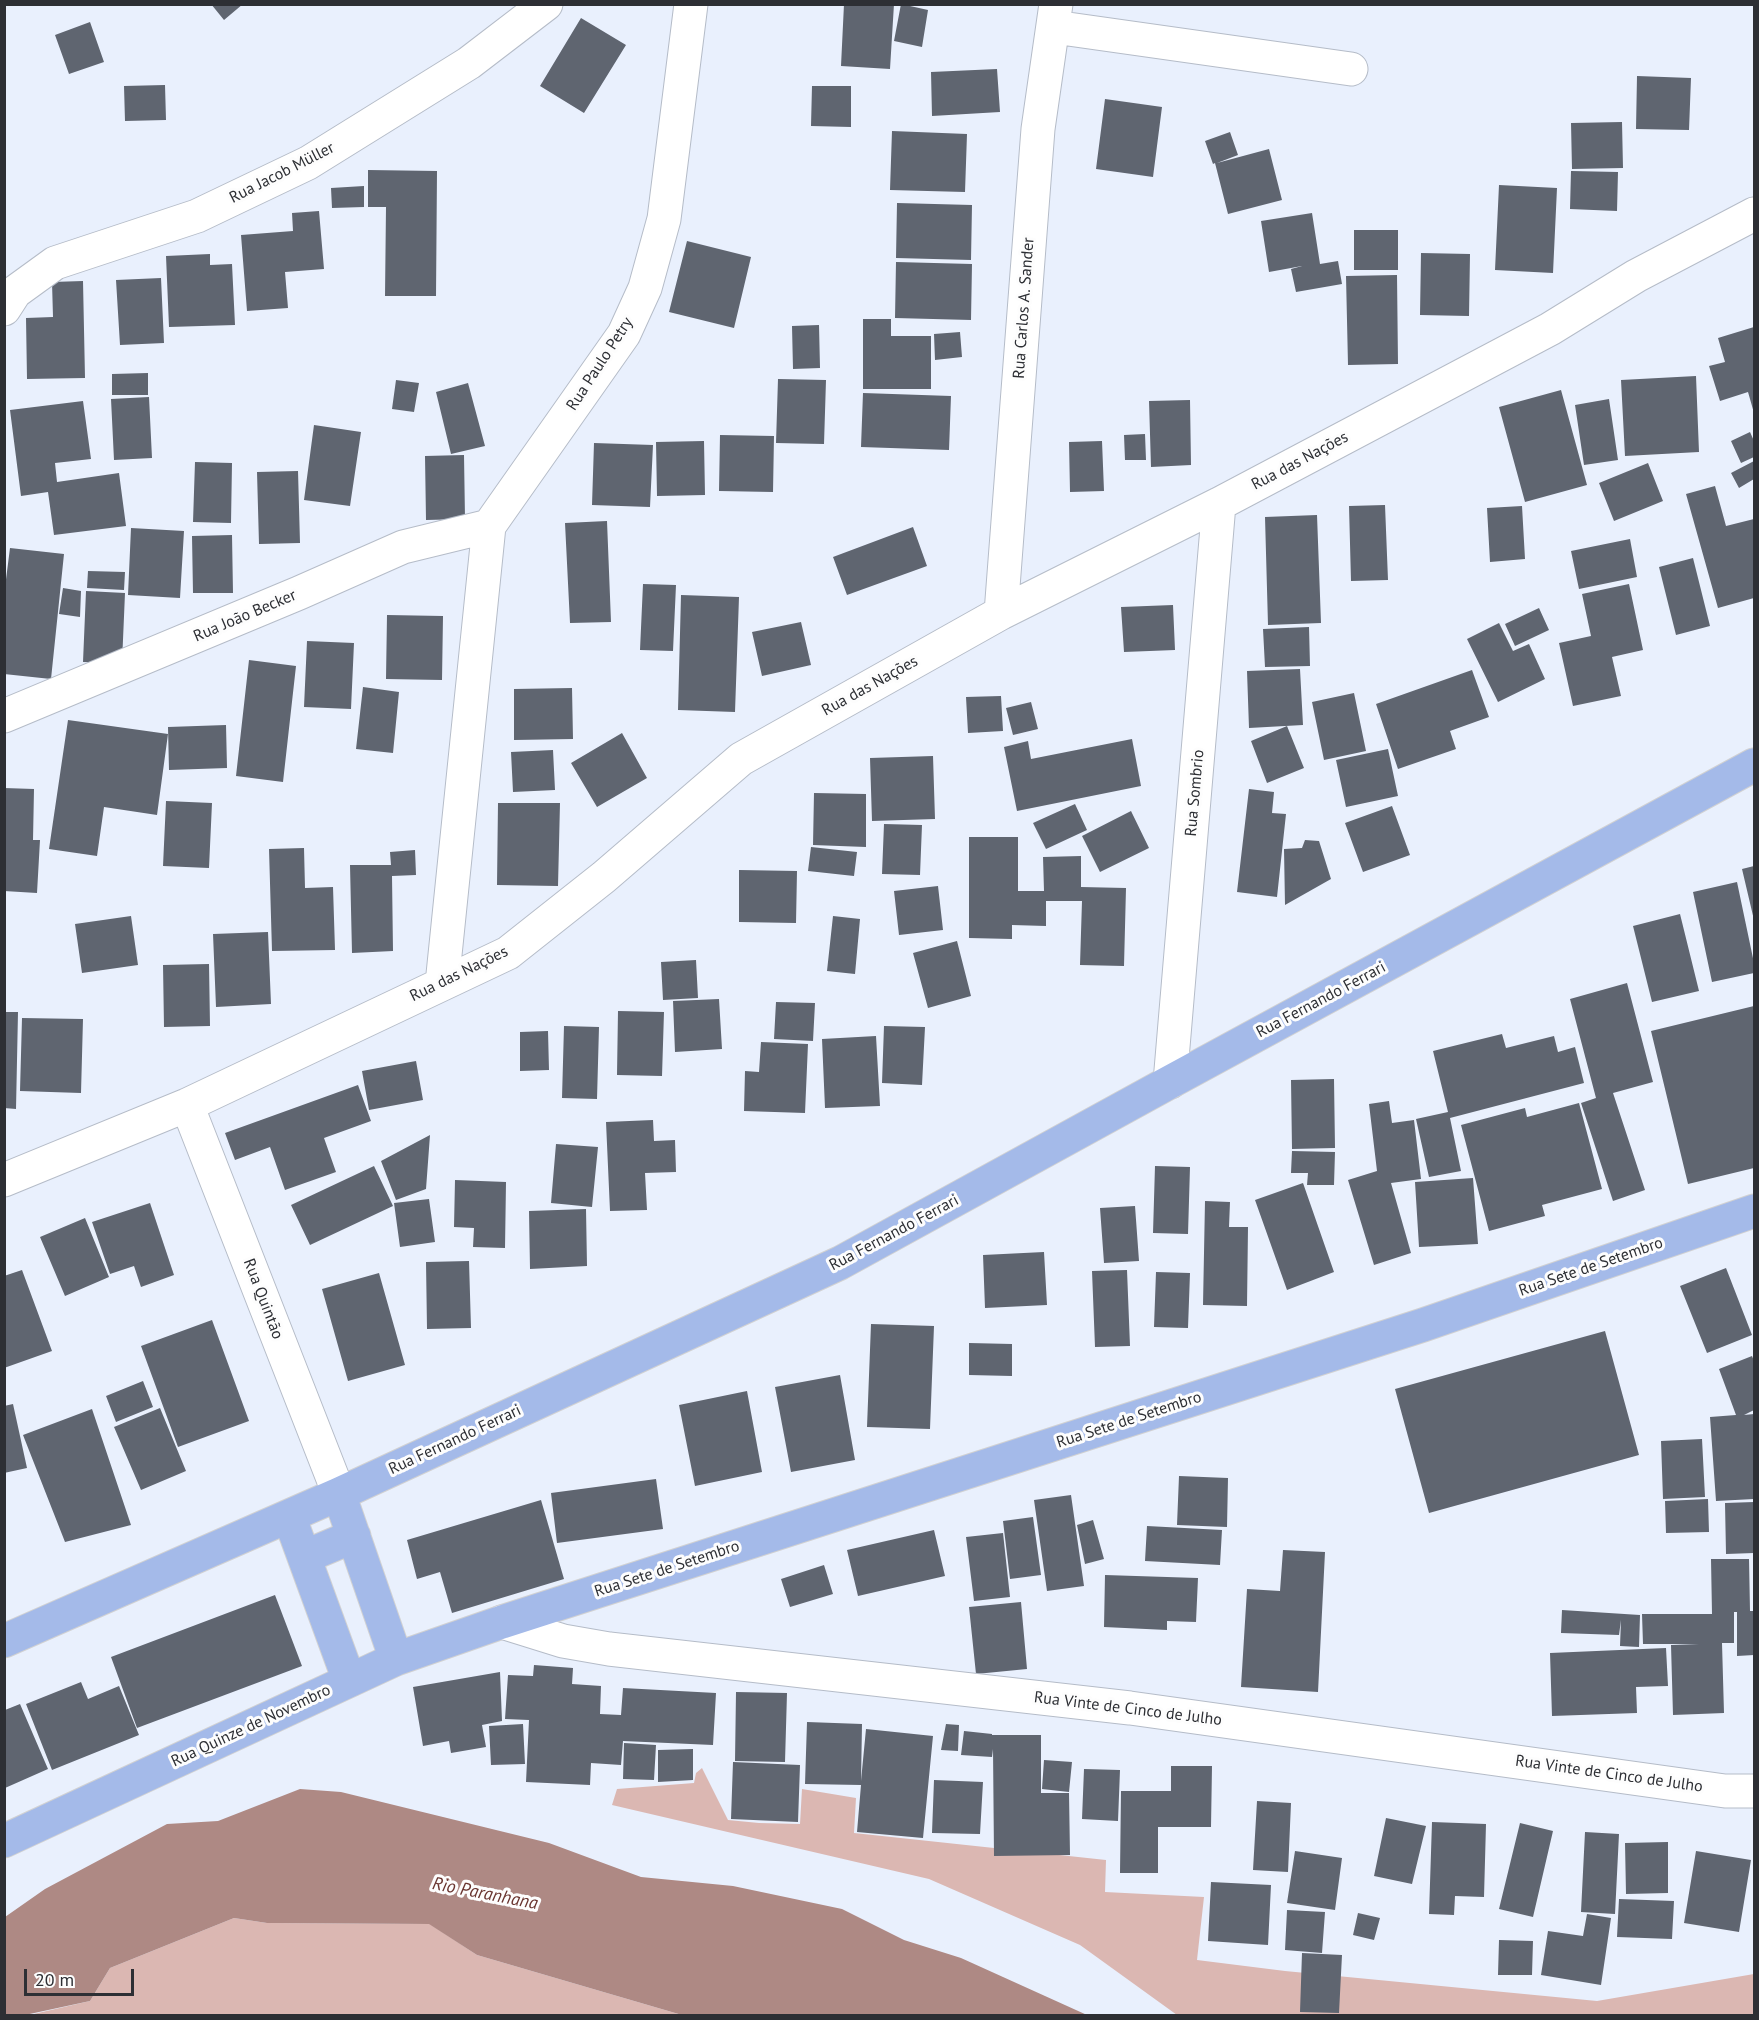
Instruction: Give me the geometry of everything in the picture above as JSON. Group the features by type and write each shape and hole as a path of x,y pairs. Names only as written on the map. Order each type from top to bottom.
{"main road":[{"name":"Rua Fernando Ferrari","path":"4,1641 339,1494 840,1263 1755,765"},
{"name":"Rua Sete de Setembro","path":"502,1622 1423,1325 1755,1211"},
{"path":"339,1494 396,1659"},
{"path":"288,1516 349,1680"},
{"path":"304,1557 354,1536"},
{"name":"Rua Quinze de Novembro","path":"4,1841 396,1659 502,1622"}],"street":[{"name":"Rua Jacob Müller","path":"4,309 15,292 55,263 196,216 309,163 470,63 546,4"},
{"name":"Rua Paulo Petry","path":"489,526 624,334 645,288 664,219 691,4"},
{"path":"1055,16 1351,69"},
{"name":"Rua Carlos A. Sander","path":"1001,613 1038,129 1055,16"},
{"name":"Rua das Nações","path":"4,1180 188,1105 508,952 604,877 741,759 1001,613 1219,504 1550,329 1636,276 1755,214"},
{"name":"Rua Sombrio","path":"1170,1082 1219,504"},
{"name":"Rua João Becker","path":"4,716 404,547 489,526"},
{"path":"442,984 489,526"},
{"name":"Rua Quintão","path":"188,1105 339,1494"},
{"name":"Rua Vinte de Cinco de Julho","path":"502,1622 563,1641 609,1649 1130,1708 1725,1791 1755,1791"}],"shaded area":[{"path":"702,1768 728,1820 800,1824 802,1789 856,1798 854,1833 1106,1860 1105,1892 1204,1897 1197,1960 1285,1971 1597,2001 1754,1974 1754,2015 1177,2015 1080,1945 929,1879 612,1805 617,1789 694,1783 696,1773"},
{"path":"234,1918 267,1923 430,1924 477,1955 682,2015 25,2016 90,2001 110,1968"}],"water":[{"name":"Rio Paranhana","path":"300,1789 341,1792 549,1843 641,1877 733,1886 842,1909 904,1940 961,1958 1087,2015 682,2015 477,1955 429,1924 267,1923 234,1918 110,1968 90,2001 25,2015 5,2015 5,1917 45,1889 167,1824 218,1821"}],"building":[{"path":"211,4 243,4 224,20"},
{"path":"844,4 894,4 890,69 841,66"},
{"path":"901,4 928,10 922,47 894,41"},
{"path":"581,18 626,45 584,113 540,86"},
{"path":"90,22 104,62 69,74 55,35"},
{"path":"997,69 1000,112 932,116 931,72"},
{"path":"1637,76 1691,78 1689,130 1636,129"},
{"path":"165,85 166,120 125,121 124,86"},
{"path":"812,86 851,86 851,127 811,126"},
{"path":"1105,99 1162,107 1153,177 1096,169"},
{"path":"1622,122 1623,168 1572,169 1571,123"},
{"path":"892,131 967,134 965,192 890,190"},
{"path":"1230,132 1238,155 1217,163 1269,149 1282,200 1228,214 1215,163 1213,164 1205,141"},
{"path":"368,170 437,171 436,296 385,296 386,207 368,207"},
{"path":"1571,171 1618,172 1617,211 1570,209"},
{"path":"1499,185 1557,188 1553,273 1495,270"},
{"path":"364,186 364,207 332,208 331,188"},
{"path":"897,203 972,205 971,260 896,258"},
{"path":"319,211 324,269 285,272 288,308 247,311 241,235 293,231 292,213"},
{"path":"1312,213 1320,264 1338,261 1342,284 1296,292 1291,269 1302,266 1269,272 1261,221"},
{"path":"1354,230 1398,230 1398,270 1354,270"},
{"path":"687,241 751,257 734,328 669,312"},
{"path":"1421,253 1470,254 1469,316 1420,315"},
{"path":"210,254 210,265 232,264 235,325 169,327 166,256"},
{"path":"896,262 972,264 971,320 895,318"},
{"path":"1397,275 1398,364 1348,365 1346,276"},
{"path":"161,278 164,343 120,345 116,280"},
{"path":"83,281 85,378 27,379 26,318 53,317 52,282"},
{"path":"863,319 891,319 891,336 931,336 931,389 863,389"},
{"path":"819,325 820,368 793,369 792,326"},
{"path":"1754,327 1754,413 1748,392 1720,401 1709,366 1725,362 1718,338"},
{"path":"960,332 962,357 935,360 934,334"},
{"path":"148,373 148,395 112,395 112,374"},
{"path":"1696,376 1699,452 1625,456 1621,380"},
{"path":"778,379 826,380 824,444 776,443"},
{"path":"396,380 419,383 414,412 392,409"},
{"path":"468,383 485,446 451,454 436,392"},
{"path":"1561,390 1587,485 1525,502 1499,407"},
{"path":"863,393 951,396 949,450 861,447"},
{"path":"149,397 152,458 114,460 111,399"},
{"path":"1609,399 1618,460 1584,465 1575,405"},
{"path":"1190,400 1191,465 1151,467 1149,401"},
{"path":"83,401 91,459 55,463 57,482 119,473 126,526 54,535 48,492 21,496 10,410"},
{"path":"314,425 361,432 350,506 304,500"},
{"path":"1750,432 1754,441 1754,457 1741,463 1731,441"},
{"path":"1145,434 1146,460 1125,460 1124,435"},
{"path":"720,435 774,436 773,492 719,491"},
{"path":"704,441 705,495 657,496 656,442"},
{"path":"1102,441 1104,491 1070,492 1069,442"},
{"path":"594,443 653,445 650,507 592,505"},
{"path":"464,455 465,519 426,520 425,456"},
{"path":"1754,461 1754,479 1739,488 1731,473"},
{"path":"195,462 232,463 231,523 193,522"},
{"path":"1648,463 1663,501 1614,521 1599,483"},
{"path":"298,471 300,543 259,544 257,472"},
{"path":"1715,486 1726,526 1754,519 1754,598 1718,608 1686,494"},
{"path":"1385,505 1388,580 1351,581 1349,506"},
{"path":"1522,506 1525,559 1490,562 1487,508"},
{"path":"1317,515 1321,623 1268,625 1265,517"},
{"path":"607,521 611,622 570,623 565,523"},
{"path":"913,527 927,566 847,595 833,557"},
{"path":"131,528 184,531 180,598 128,595"},
{"path":"232,535 233,593 193,593 192,536"},
{"path":"1630,539 1637,577 1579,589 1571,551"},
{"path":"10,548 64,554 51,679 4,674 4,595"},
{"path":"1693,558 1710,626 1676,635 1659,567"},
{"path":"88,571 125,572 124,590 87,588"},
{"path":"643,584 676,585 673,651 640,650"},
{"path":"1629,584 1643,650 1612,657 1621,696 1573,706 1559,643 1591,636 1582,594"},
{"path":"63,588 81,591 80,617 59,614"},
{"path":"86,591 125,593 122,663 83,662"},
{"path":"681,595 739,597 735,712 678,710"},
{"path":"1173,605 1175,650 1124,652 1121,607"},
{"path":"1539,608 1549,630 1515,646 1505,624"},
{"path":"387,615 443,616 442,680 386,679"},
{"path":"801,622 811,665 762,676 752,632"},
{"path":"1499,623 1513,651 1529,644 1545,679 1498,702 1467,639"},
{"path":"1309,627 1310,666 1265,667 1263,629"},
{"path":"307,641 354,643 351,709 304,707"},
{"path":"249,660 296,666 283,782 236,776"},
{"path":"1300,669 1303,725 1249,728 1247,671"},
{"path":"1472,670 1489,717 1450,731 1456,749 1398,769 1376,704"},
{"path":"363,687 399,692 393,753 356,749"},
{"path":"572,688 573,739 514,740 514,689"},
{"path":"1354,693 1366,751 1324,760 1312,702"},
{"path":"1001,696 1003,731 968,733 966,697"},
{"path":"1031,702 1038,729 1013,735 1006,708"},
{"path":"68,720 168,734 157,815 104,807 97,856 49,849"},
{"path":"226,725 227,768 169,770 168,727"},
{"path":"1287,726 1304,768 1267,783 1251,741"},
{"path":"622,733 647,778 597,807 571,763"},
{"path":"1132,739 1141,786 1017,811 1004,747 1028,741 1031,759"},
{"path":"1388,749 1398,796 1346,807 1336,760"},
{"path":"553,750 555,790 513,792 511,752"},
{"path":"933,756 935,819 872,821 870,758"},
{"path":"4,788 34,789 33,840 40,840 37,893 4,891"},
{"path":"1249,789 1274,792 1272,813 1286,814 1277,897 1237,892"},
{"path":"814,793 866,794 866,847 813,845"},
{"path":"166,801 212,803 209,868 163,866"},
{"path":"498,803 560,803 558,886 497,885"},
{"path":"1075,804 1087,830 1046,849 1033,823"},
{"path":"1392,806 1410,855 1363,872 1345,823"},
{"path":"1131,811 1149,848 1100,872 1082,836"},
{"path":"884,824 922,825 920,875 882,874"},
{"path":"969,837 1018,837 1018,891 1044,891 1043,857 1081,856 1081,887 1126,888 1124,966 1080,965 1082,901 1046,901 1046,926 1012,925 1012,939 969,938"},
{"path":"1305,840 1319,841 1331,879 1285,905 1284,849 1302,848"},
{"path":"811,847 857,852 854,876 808,871"},
{"path":"304,848 305,888 333,887 335,950 272,951 269,849"},
{"path":"415,850 416,875 392,876 393,951 352,953 350,865 391,865 390,852"},
{"path":"1754,866 1754,920 1742,869"},
{"path":"739,870 797,871 796,923 739,922"},
{"path":"1737,882 1754,963 1754,973 1712,982 1693,892"},
{"path":"938,886 943,930 899,935 894,891"},
{"path":"1680,914 1699,991 1652,1002 1633,926"},
{"path":"131,916 138,965 82,973 75,924"},
{"path":"833,916 860,919 855,974 827,971"},
{"path":"268,932 271,1004 216,1007 213,934"},
{"path":"957,941 971,996 928,1008 913,953"},
{"path":"696,960 698,998 663,1000 661,962"},
{"path":"209,964 210,1026 164,1027 163,965"},
{"path":"1627,983 1653,1082 1613,1093 1645,1190 1613,1201 1581,1103 1596,1098 1570,999"},
{"path":"719,999 722,1049 675,1052 673,1001"},
{"path":"776,1002 815,1003 813,1041 774,1039"},
{"path":"1754,1006 1754,1168 1688,1184 1651,1031"},
{"path":"618,1011 664,1012 662,1076 617,1075"},
{"path":"4,1012 18,1012 16,1109 4,1108"},
{"path":"22,1018 83,1019 81,1093 20,1091"},
{"path":"564,1026 599,1027 597,1099 562,1098"},
{"path":"884,1026 925,1027 922,1085 882,1083"},
{"path":"548,1031 549,1070 520,1071 520,1032"},
{"path":"1502,1034 1506,1048 1554,1036 1558,1052 1575,1047 1584,1083 1450,1118 1461,1171 1429,1177 1416,1119 1448,1112 1433,1051"},
{"path":"876,1036 880,1106 825,1108 822,1039"},
{"path":"761,1042 808,1044 805,1113 744,1111 745,1071 759,1072"},
{"path":"416,1061 423,1100 369,1110 362,1071"},
{"path":"1334,1079 1335,1148 1292,1149 1291,1080"},
{"path":"358,1085 371,1121 324,1138 336,1172 285,1190 270,1147 235,1160 225,1133"},
{"path":"1389,1101 1392,1123 1414,1120 1421,1179 1391,1183 1411,1253 1374,1265 1348,1180 1377,1171 1369,1104"},
{"path":"1579,1103 1602,1189 1542,1205 1545,1216 1489,1231 1461,1125 1525,1108 1527,1117"},
{"path":"653,1120 654,1141 675,1140 676,1172 645,1173 647,1210 610,1211 606,1122"},
{"path":"430,1135 426,1189 396,1200 381,1161"},
{"path":"556,1144 598,1147 592,1207 551,1203"},
{"path":"1292,1151 1335,1152 1334,1185 1307,1185 1308,1173 1291,1173"},
{"path":"374,1166 393,1206 310,1245 291,1205"},
{"path":"1155,1166 1190,1167 1188,1234 1153,1233"},
{"path":"1473,1178 1478,1244 1419,1247 1415,1182"},
{"path":"455,1180 506,1182 505,1248 473,1247 474,1228 454,1227"},
{"path":"1303,1183 1334,1272 1287,1290 1255,1200"},
{"path":"429,1199 435,1242 400,1247 394,1203"},
{"path":"1205,1201 1230,1202 1229,1227 1248,1227 1247,1306 1203,1305"},
{"path":"150,1203 174,1275 141,1287 134,1266 110,1274 92,1222"},
{"path":"1135,1206 1139,1261 1104,1263 1100,1208"},
{"path":"586,1209 587,1266 530,1269 529,1211"},
{"path":"85,1218 109,1277 65,1296 40,1237"},
{"path":"1044,1252 1047,1305 985,1308 983,1255"},
{"path":"469,1261 471,1328 427,1329 426,1262"},
{"path":"1726,1268 1752,1335 1707,1353 1680,1286"},
{"path":"22,1270 52,1351 4,1368 4,1276"},
{"path":"1127,1270 1130,1346 1095,1347 1092,1271"},
{"path":"1156,1272 1190,1273 1188,1328 1154,1327"},
{"path":"379,1273 405,1365 348,1381 322,1289"},
{"path":"212,1320 249,1421 178,1447 141,1346"},
{"path":"871,1324 934,1326 930,1429 867,1427"},
{"path":"1605,1331 1639,1455 1429,1513 1395,1389"},
{"path":"969,1343 1012,1344 1012,1376 969,1375"},
{"path":"1752,1356 1754,1361 1754,1410 1744,1415 1754,1414 1754,1499 1716,1501 1710,1417 1736,1415 1719,1369"},
{"path":"840,1375 855,1460 791,1472 775,1387"},
{"path":"143,1381 153,1407 116,1422 106,1396"},
{"path":"747,1391 762,1472 695,1486 679,1405"},
{"path":"13,1404 27,1468 4,1473 4,1406"},
{"path":"160,1408 186,1471 141,1490 114,1427"},
{"path":"92,1409 131,1525 65,1542 23,1435"},
{"path":"1702,1439 1705,1497 1663,1499 1661,1441"},
{"path":"1179,1476 1228,1478 1227,1527 1177,1525"},
{"path":"656,1479 663,1529 557,1543 551,1493"},
{"path":"1071,1495 1084,1586 1047,1591 1034,1500"},
{"path":"1708,1499 1709,1532 1666,1533 1665,1501"},
{"path":"541,1500 564,1579 452,1613 440,1572 417,1579 407,1540"},
{"path":"1754,1502 1754,1553 1726,1554 1725,1503"},
{"path":"1033,1517 1041,1575 1010,1579 1003,1521"},
{"path":"1093,1520 1104,1559 1085,1564 1077,1525"},
{"path":"1147,1526 1222,1530 1220,1565 1145,1561"},
{"path":"934,1530 945,1576 858,1596 847,1550"},
{"path":"1003,1533 1010,1597 974,1601 966,1537"},
{"path":"1283,1550 1325,1552 1318,1692 1241,1687 1247,1589 1280,1591"},
{"path":"1711,1559 1749,1559 1750,1611 1754,1611 1754,1655 1737,1656 1737,1612 1734,1612 1734,1643 1722,1643 1724,1713 1673,1715 1671,1645 1699,1644 1643,1644 1642,1614 1712,1614"},
{"path":"824,1565 833,1594 790,1607 781,1579"},
{"path":"1105,1575 1198,1578 1196,1622 1167,1621 1167,1630 1104,1627"},
{"path":"275,1595 302,1666 137,1728 111,1657"},
{"path":"1021,1602 1027,1669 976,1674 969,1607"},
{"path":"1562,1610 1640,1615 1639,1647 1620,1646 1621,1620 1619,1635 1561,1633"},
{"path":"1666,1648 1668,1686 1636,1687 1637,1713 1552,1716 1550,1653"},
{"path":"534,1665 573,1668 572,1684 601,1686 600,1714 621,1715 623,1688 716,1693 713,1745 623,1741 621,1765 591,1763 590,1785 526,1782 529,1720 505,1719 508,1675 533,1676"},
{"path":"500,1672 502,1721 482,1725 486,1747 451,1753 449,1741 423,1746 413,1687"},
{"path":"81,1682 88,1699 119,1686 139,1735 52,1770 26,1704"},
{"path":"736,1692 787,1693 785,1762 735,1761"},
{"path":"20,1704 48,1769 5,1788 5,1710"},
{"path":"807,1722 862,1724 861,1781 866,1729 933,1736 923,1838 857,1832 861,1785 805,1784"},
{"path":"523,1724 525,1764 491,1765 489,1726"},
{"path":"946,1724 959,1725 958,1751 941,1750"},
{"path":"964,1731 992,1735 1041,1735 1041,1793 1069,1793 1070,1855 994,1856 993,1749 992,1757 961,1755"},
{"path":"624,1743 656,1745 654,1780 623,1779"},
{"path":"693,1749 693,1780 658,1782 658,1750"},
{"path":"1044,1760 1072,1762 1069,1792 1042,1789"},
{"path":"733,1762 800,1765 798,1822 731,1819"},
{"path":"1171,1766 1212,1766 1211,1827 1158,1827 1158,1873 1120,1873 1121,1791 1171,1791"},
{"path":"1084,1769 1120,1770 1118,1821 1082,1819"},
{"path":"934,1780 983,1782 980,1834 932,1833"},
{"path":"1257,1801 1291,1803 1288,1872 1253,1870"},
{"path":"1386,1818 1426,1826 1412,1884 1374,1876"},
{"path":"1432,1822 1486,1824 1484,1897 1455,1896 1454,1915 1429,1914"},
{"path":"1520,1823 1553,1831 1533,1917 1499,1909"},
{"path":"1585,1832 1619,1834 1615,1914 1581,1912"},
{"path":"1668,1842 1668,1893 1626,1894 1625,1843"},
{"path":"1295,1851 1342,1858 1335,1910 1287,1903"},
{"path":"1696,1851 1751,1860 1739,1932 1684,1923"},
{"path":"1211,1882 1271,1885 1268,1945 1208,1941"},
{"path":"1619,1899 1674,1901 1672,1939 1617,1937"},
{"path":"1287,1910 1325,1912 1322,1953 1285,1950"},
{"path":"1358,1913 1380,1918 1374,1940 1353,1935"},
{"path":"1587,1914 1611,1918 1601,1985 1541,1975 1548,1931 1583,1936"},
{"path":"1499,1940 1533,1941 1532,1975 1498,1975"},
{"path":"1302,1953 1342,1955 1339,2013 1300,2012"}]}
